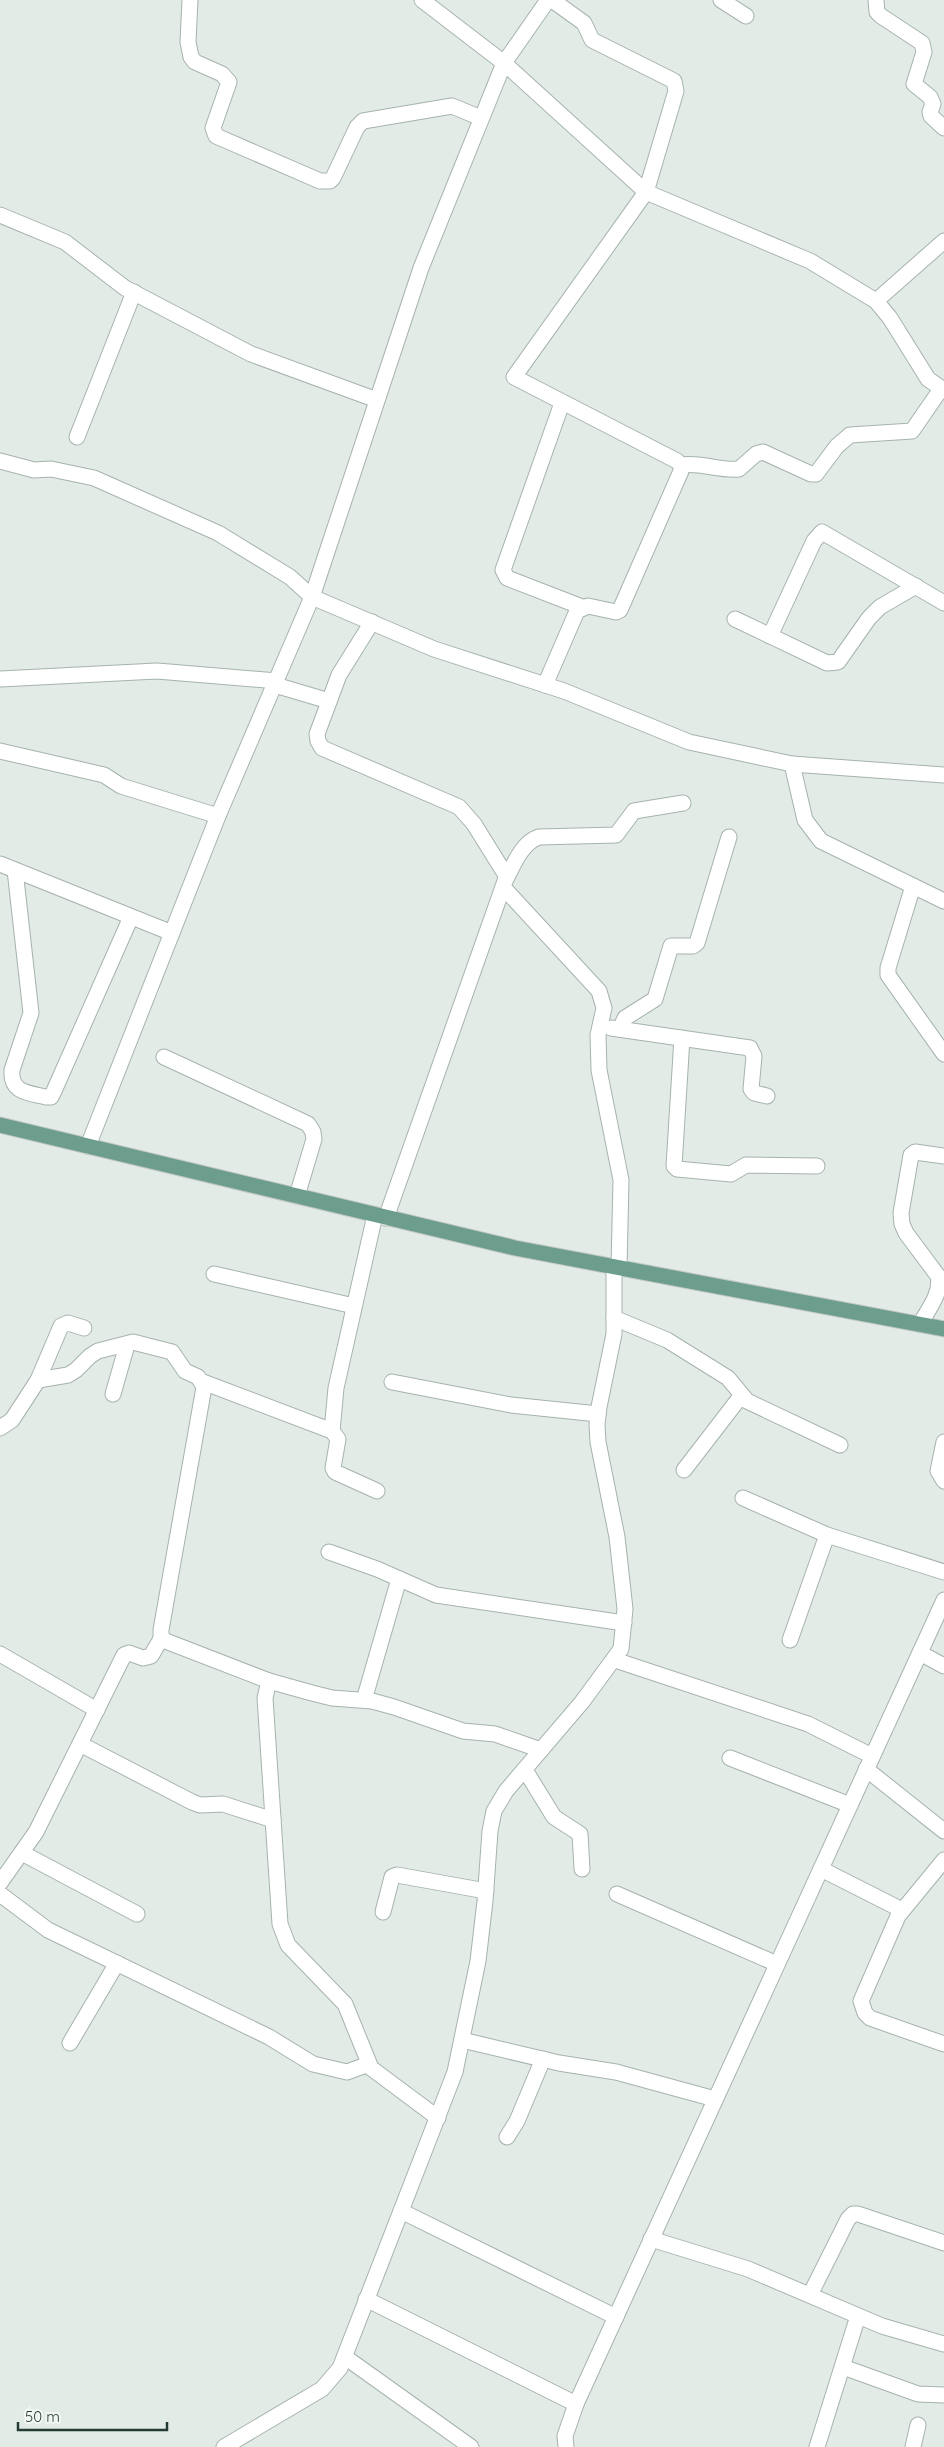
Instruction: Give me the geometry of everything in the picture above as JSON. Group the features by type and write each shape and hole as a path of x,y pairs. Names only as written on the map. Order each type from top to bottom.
{"main road":[{"path":"0,1125 514,1248 944,1329"}],"street":[{"path":"190,0 188,42 191,57 195,62 222,74 229,82 213,128 216,136 320,180 330,181 333,178 356,127 363,121 452,106 482,118"},
{"path":"422,0 504,63 646,192 810,261 876,301 890,318 928,379 942,389 912,431 850,436 837,446 816,474 811,474 763,452 756,454 739,469 726,470 694,464 681,465 672,458 516,379 514,374 646,192 676,91 674,81 592,40 584,23 552,0"},
{"path":"88,1146 218,816 312,597 421,268 504,63 548,0"},
{"path":"721,0 746,16"},
{"path":"876,0 880,16 922,43 924,52 914,84 930,97 932,116 944,128"},
{"path":"0,215 65,242 110,278 251,354 377,400"},
{"path":"876,301 944,241"},
{"path":"77,437 134,292"},
{"path":"562,403 504,570 507,578 582,608"},
{"path":"0,461 34,470 51,469 94,478 218,533 290,577 312,597 434,649 545,685 689,742 792,764 944,775"},
{"path":"545,685 577,611 588,606 616,612 620,610 680,477 681,465"},
{"path":"770,636 814,541 822,532 944,604"},
{"path":"734,619 827,663 834,664 838,662 869,618 880,607 916,586"},
{"path":"224,2447 322,2389 340,2368 455,2072 478,1961 486,1891 490,1831 494,1811 506,1791 615,1660 621,1649 624,1623 617,1537 598,1442 598,1414 612,1343 621,1180 597,1052 604,1008 599,991 505,882 474,824 458,808 322,748 317,734 329,701 346,663 372,622"},
{"path":"0,679 157,671 276,683 329,701"},
{"path":"0,751 104,775 121,786 218,816"},
{"path":"792,764 805,820 821,841 944,901"},
{"path":"332,1431 336,1388 354,1306 380,1216 505,882 523,849 533,838 546,836 616,835 634,811 683,803"},
{"path":"620,1029 625,1018 655,999 671,946 689,946 697,943 729,838"},
{"path":"0,864 172,934"},
{"path":"15,870 31,1013 12,1070 11,1078 14,1086 19,1090 51,1097 130,917"},
{"path":"913,886 888,968 888,975 891,983 944,1054"},
{"path":"600,1026 750,1048 754,1056 751,1089 754,1093 767,1096"},
{"path":"682,1038 674,1166 677,1168 731,1174 746,1165 817,1166"},
{"path":"164,1057 308,1124 313,1132 314,1139 297,1196"},
{"path":"920,1324 940,1283 938,1276 906,1233 901,1213 911,1155 915,1152 944,1156"},
{"path":"214,1274 354,1306"},
{"path":"614,1318 667,1340 728,1378 741,1396 840,1445"},
{"path":"4,1421 38,1380 61,1326 68,1323 84,1328"},
{"path":"38,1380 68,1375 98,1351 137,1342 172,1352 185,1371 203,1382 332,1431 338,1439 333,1468 335,1472 377,1491"},
{"path":"113,1394 127,1345"},
{"path":"0,1883 36,1832 126,1653 148,1658 162,1637 161,1630 204,1387 203,1382"},
{"path":"392,1382 511,1405 598,1414"},
{"path":"684,1470 741,1396"},
{"path":"944,1442 938,1471 944,1481"},
{"path":"743,1498 826,1535 944,1572"},
{"path":"790,1640 826,1535"},
{"path":"329,1552 436,1595 624,1623"},
{"path":"364,1700 399,1579"},
{"path":"561,2447 566,2447 566,2436 576,2404 944,1600"},
{"path":"162,1637 169,1643 269,1681 332,1698 364,1700 394,1706 463,1730 495,1734 541,1750"},
{"path":"920,1653 944,1666"},
{"path":"0,1654 97,1710"},
{"path":"615,1660 808,1724 869,1763 944,1831"},
{"path":"269,1681 265,1698 280,1924 283,1935 288,1945 345,2004 369,2064 378,2075 438,2118"},
{"path":"80,1744 192,1802 200,1805 223,1804 273,1820"},
{"path":"730,1758 850,1805"},
{"path":"525,1770 554,1816 580,1834 582,1869"},
{"path":"22,1854 137,1914"},
{"path":"944,1860 902,1910 892,1927 861,2001 862,2008 870,2018 944,2044"},
{"path":"821,1870 902,1910"},
{"path":"382,1912 392,1877 397,1875 486,1891"},
{"path":"0,1894 48,1930 269,2037 320,2068 347,2072 369,2064"},
{"path":"617,1894 777,1964"},
{"path":"70,2043 117,1963"},
{"path":"462,2040 543,2059 616,2072 716,2098"},
{"path":"507,2137 517,2121 543,2059"},
{"path":"401,2211 616,2317"},
{"path":"810,2295 852,2214 858,2214 944,2243"},
{"path":"651,2239 748,2269 882,2326 944,2344"},
{"path":"366,2299 576,2404"},
{"path":"817,2447 858,2316"},
{"path":"345,2357 471,2447"},
{"path":"843,2366 912,2392 926,2395 944,2395"},
{"path":"913,2447 918,2425"}]}
